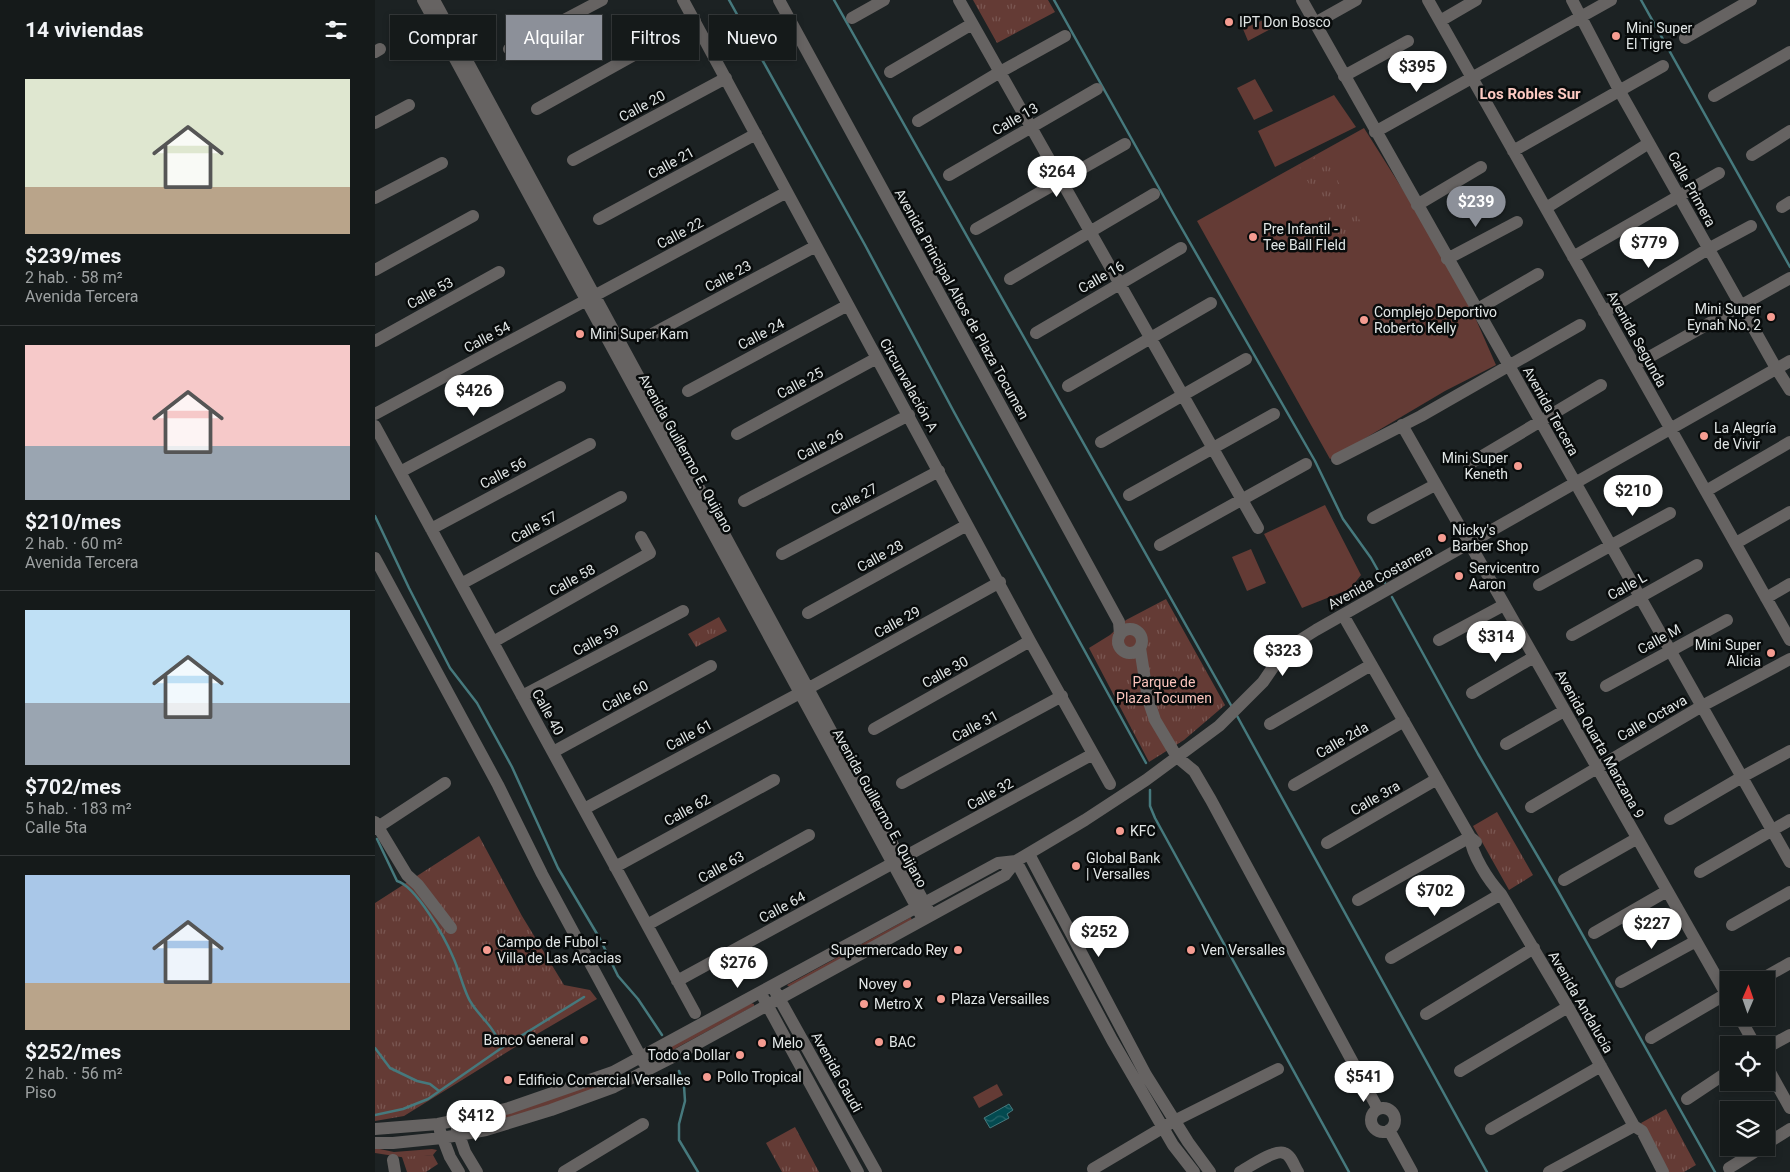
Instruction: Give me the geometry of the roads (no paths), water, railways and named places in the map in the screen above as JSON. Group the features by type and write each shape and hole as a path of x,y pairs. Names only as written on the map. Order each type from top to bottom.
{"street":[{"name":"Avenida Guillermo E. Quijano","path":"423,0 433,15"},
{"name":"Avenida Guillermo E. Quijano","path":"434,0 440,15"},
{"path":"574,15 602,0"},
{"name":"Circunvalación A","path":"683,0 692,15"},
{"name":"Avenida Principal Altos de Plaza Tocumen","path":"779,0 1123,629"},
{"path":"852,18 884,0"},
{"path":"959,0 1258,528"},
{"name":"Avenida Tercera","path":"1302,0 1539,422 1790,862"},
{"path":"1315,22 1356,0"},
{"name":"Avenida Segunda","path":"1428,0 1790,640"},
{"path":"1440,21 1476,0"},
{"name":"Calle Primera","path":"1572,0 1678,196 1790,390"},
{"path":"1375,132 1473,79 1611,0"},
{"path":"1685,38 1751,0"},
{"path":"890,72 972,24"},
{"name":"Circunvalación A","path":"699,28 1000,582 1030,641 1110,784"},
{"path":"918,121 1065,36"},
{"path":"1344,76 1408,41"},
{"path":"1714,96 1790,52"},
{"name":"Avenida Guillermo E. Quijano","path":"461,60 927,917"},
{"path":"537,109 625,60"},
{"path":"1513,151 1663,66"},
{"name":"Calle 20","path":"573,160 726,78"},
{"name":"Calle 13","path":"949,175 1097,89"},
{"path":"375,123 409,105"},
{"path":"1752,155 1790,132"},
{"name":"Calle 21","path":"599,219 757,134"},
{"path":"1545,208 1649,143"},
{"path":"976,229 1125,144"},
{"path":"375,198 442,163"},
{"path":"1417,204 1481,167"},
{"path":"1573,256 1719,173"},
{"name":"Calle 22","path":"591,298 787,192"},
{"path":"1010,279 1154,194"},
{"path":"375,270 473,216"},
{"path":"1447,259 1517,222"},
{"path":"1604,312 1708,249 1751,226"},
{"name":"Calle 23","path":"654,332 816,246"},
{"name":"Calle 16","path":"1036,333 1181,248"},
{"name":"Calle 53","path":"375,340 499,272"},
{"path":"1476,310 1538,274"},
{"path":"1635,366 1790,278"},
{"name":"Calle 54","path":"375,414 591,298"},
{"path":"1068,386 1211,303"},
{"name":"Calle 24","path":"688,391 848,304"},
{"path":"1337,459 1509,366 1580,325"},
{"name":"Calle 25","path":"737,434 877,358"},
{"path":"1101,442 1245,359"},
{"name":"Avenida Costanera","path":"375,1129 455,1122 509,1108 613,1072 998,863 1016,861 1029,854 1085,820 1177,757 1229,716 1263,682 1289,647 1790,360"},
{"path":"1469,464 1601,384"},
{"path":"401,472 560,387"},
{"path":"1129,495 1274,414"},
{"name":"Calle 26","path":"744,501 909,415"},
{"name":"Avenida Quarta Manzana 9","path":"1402,425 1435,486 1720,984"},
{"name":"Calle 40","path":"375,426 695,1013"},
{"path":"1706,491 1790,442"},
{"name":"Calle 56","path":"431,529 590,444"},
{"path":"1161,545 1306,464"},
{"name":"Calle 27","path":"782,554 939,471"},
{"path":"1373,518 1435,486"},
{"name":"Calle 57","path":"461,584 621,497"},
{"path":"1736,543 1790,512"},
{"path":"1539,585 1670,513"},
{"name":"Calle 28","path":"808,613 967,524"},
{"name":"Calle 58","path":"493,642 650,553 641,537"},
{"path":"375,558 648,1070"},
{"name":"Calle L","path":"1572,635 1697,565"},
{"name":"Calle 29","path":"804,690 1000,582"},
{"path":"1766,598 1790,584"},
{"path":"1439,640 1504,605"},
{"name":"Calle 59","path":"522,696 683,611"},
{"name":"Avenida Andalucía","path":"1343,615 1470,837 1479,844 1499,882 1501,894 1568,1007 1634,1126 1641,1131 1663,1172"},
{"name":"Calle M","path":"1606,686 1727,620"},
{"path":"1138,653 1122,650 1119,643 1123,629 1137,631 1142,637 1142,645 1138,653 1151,710 1177,757 1194,771 1211,800 1378,1109 1385,1108 1393,1114 1393,1124 1389,1130 1411,1172"},
{"name":"Calle 30","path":"874,728 1030,641"},
{"path":"1473,693 1534,657"},
{"name":"Calle Octava","path":"1531,807 1702,706 1790,659"},
{"path":"1270,724 1371,665"},
{"name":"Calle 60","path":"553,752 711,666"},
{"name":"Calle 61","path":"584,809 804,690"},
{"name":"Calle 31","path":"903,783 1062,696"},
{"path":"1506,744 1565,711"},
{"name":"Calle 2da","path":"1294,785 1403,721"},
{"path":"1670,819 1790,751"},
{"name":"Calle 32","path":"897,862 1093,754"},
{"name":"Calle 3ra","path":"1327,843 1437,779"},
{"name":"Calle 62","path":"615,866 774,780"},
{"path":"445,783 376,826 407,875 418,885 451,928"},
{"path":"1700,872 1790,820"},
{"name":"Calle 63","path":"647,925 809,835"},
{"path":"1358,900 1470,837"},
{"path":"1564,880 1637,839"},
{"path":"1029,854 1146,1076 1173,1145 1194,1172"},
{"path":"1016,861 1142,1092 1165,1126 1210,1172"},
{"name":"Avenida Costanera","path":"375,1143 443,1138 486,1130 551,1110 613,1087 648,1070 1005,875 1016,861"},
{"name":"Calle 64","path":"677,981 897,862"},
{"path":"1594,934 1667,891"},
{"path":"1732,925 1790,892"},
{"path":"1391,958 1501,894"},
{"path":"1621,982 1696,941"},
{"path":"1426,1014 1533,948"},
{"path":"1775,971 1790,963"},
{"name":"Avenida Gaudi","path":"773,986 876,1172"},
{"name":"Avenida Gaudi","path":"760,992 858,1172"},
{"path":"1651,1038 1720,1000"},
{"path":"1460,1071 1568,1007"},
{"path":"1112,1040 1124,1034"},
{"path":"1775,1043 1790,1035"},
{"path":"1491,1128 1601,1066"},
{"path":"1093,1169 1165,1126 1278,1069"},
{"path":"1687,1099 1720,1078"},
{"path":"1775,1081 1790,1108"},
{"path":"455,1122 458,1136 477,1172"},
{"path":"438,1124 457,1170 470,1160"},
{"path":"564,1172 643,1124"},
{"path":"1549,1172 1634,1126"},
{"name":"Avenida Andalucía","path":"1634,1126 1634,1134 1655,1172"},
{"path":"1775,1138 1790,1129"},
{"path":"847,1152 859,1142"},
{"path":"1240,1172 1276,1153 1283,1152 1290,1157 1298,1172"},
{"path":"1729,1168 1748,1156"}],"water":[{"path":"1009,1104 1013,1110 1007,1114 1009,1118 990,1128 984,1118"}],"waterway":[{"path":"729,0 865,245 1146,763"},
{"path":"834,0 1232,707"},
{"path":"1054,0 1315,461 1343,519 1371,558 1385,583"},
{"path":"1641,0 1790,267"},
{"path":"375,516 450,668 477,703 512,767 558,868 600,939 618,976 638,999 662,1035"},
{"path":"1392,597 1478,754 1558,891 1715,1172"},
{"path":"1236,714 1487,1172"},
{"path":"1150,790 1150,806 1155,818 1349,1172"},
{"path":"377,839 397,881 413,892 437,926 453,957 470,1001 492,1029 503,1047"},
{"path":"375,1115 403,1109 428,1099 503,1047 584,997"},
{"path":"375,1048 390,1068 417,1081 430,1084 439,1091"},
{"path":"679,1071 684,1086 685,1101 679,1124 679,1140 698,1172"}],"place":[{"name":"IPT Don Bosco","path":"1229,22"},
{"name":"Mini Super El Tigre","path":"1616,36"},
{"name":"Pre Infantil - Tee Ball FIeld","path":"1253,237"},
{"name":"Mini Super Eynah No. 2","path":"1771,317"},
{"name":"Complejo Deportivo Roberto Kelly","path":"1364,320"},
{"name":"Mini Super Kam","path":"580,334"},
{"name":"La Alegría de Vivir","path":"1704,436"},
{"name":"Mini Super Keneth","path":"1518,466"},
{"name":"Nicky's Barber Shop","path":"1442,538"},
{"name":"Servicentro Aaron","path":"1459,576"},
{"name":"Mini Super Alicia","path":"1771,653"},
{"name":"KFC","path":"1120,831"},
{"name":"Global Bank | Versalles","path":"1076,866"},
{"name":"Campo de Fubol - Villa de Las Acacias","path":"487,950"},
{"name":"Supermercado Rey","path":"958,950"},
{"name":"Ven Versalles","path":"1191,950"},
{"name":"Novey","path":"907,984"},
{"name":"Plaza Versailles","path":"941,999"},
{"name":"Metro X","path":"864,1004"},
{"name":"Banco General","path":"584,1040"},
{"name":"BAC","path":"879,1042"},
{"name":"Melo","path":"762,1043"},
{"name":"Todo a Dollar","path":"740,1055"},
{"name":"Pollo Tropical","path":"707,1077"},
{"name":"Edificio Comercial Versalles","path":"508,1080"}],"district":[{"name":"Los Robles Sur","path":"1530,94"}],"park label":[{"name":"Parque de Plaza Tocumen","path":"1164,690"}]}
